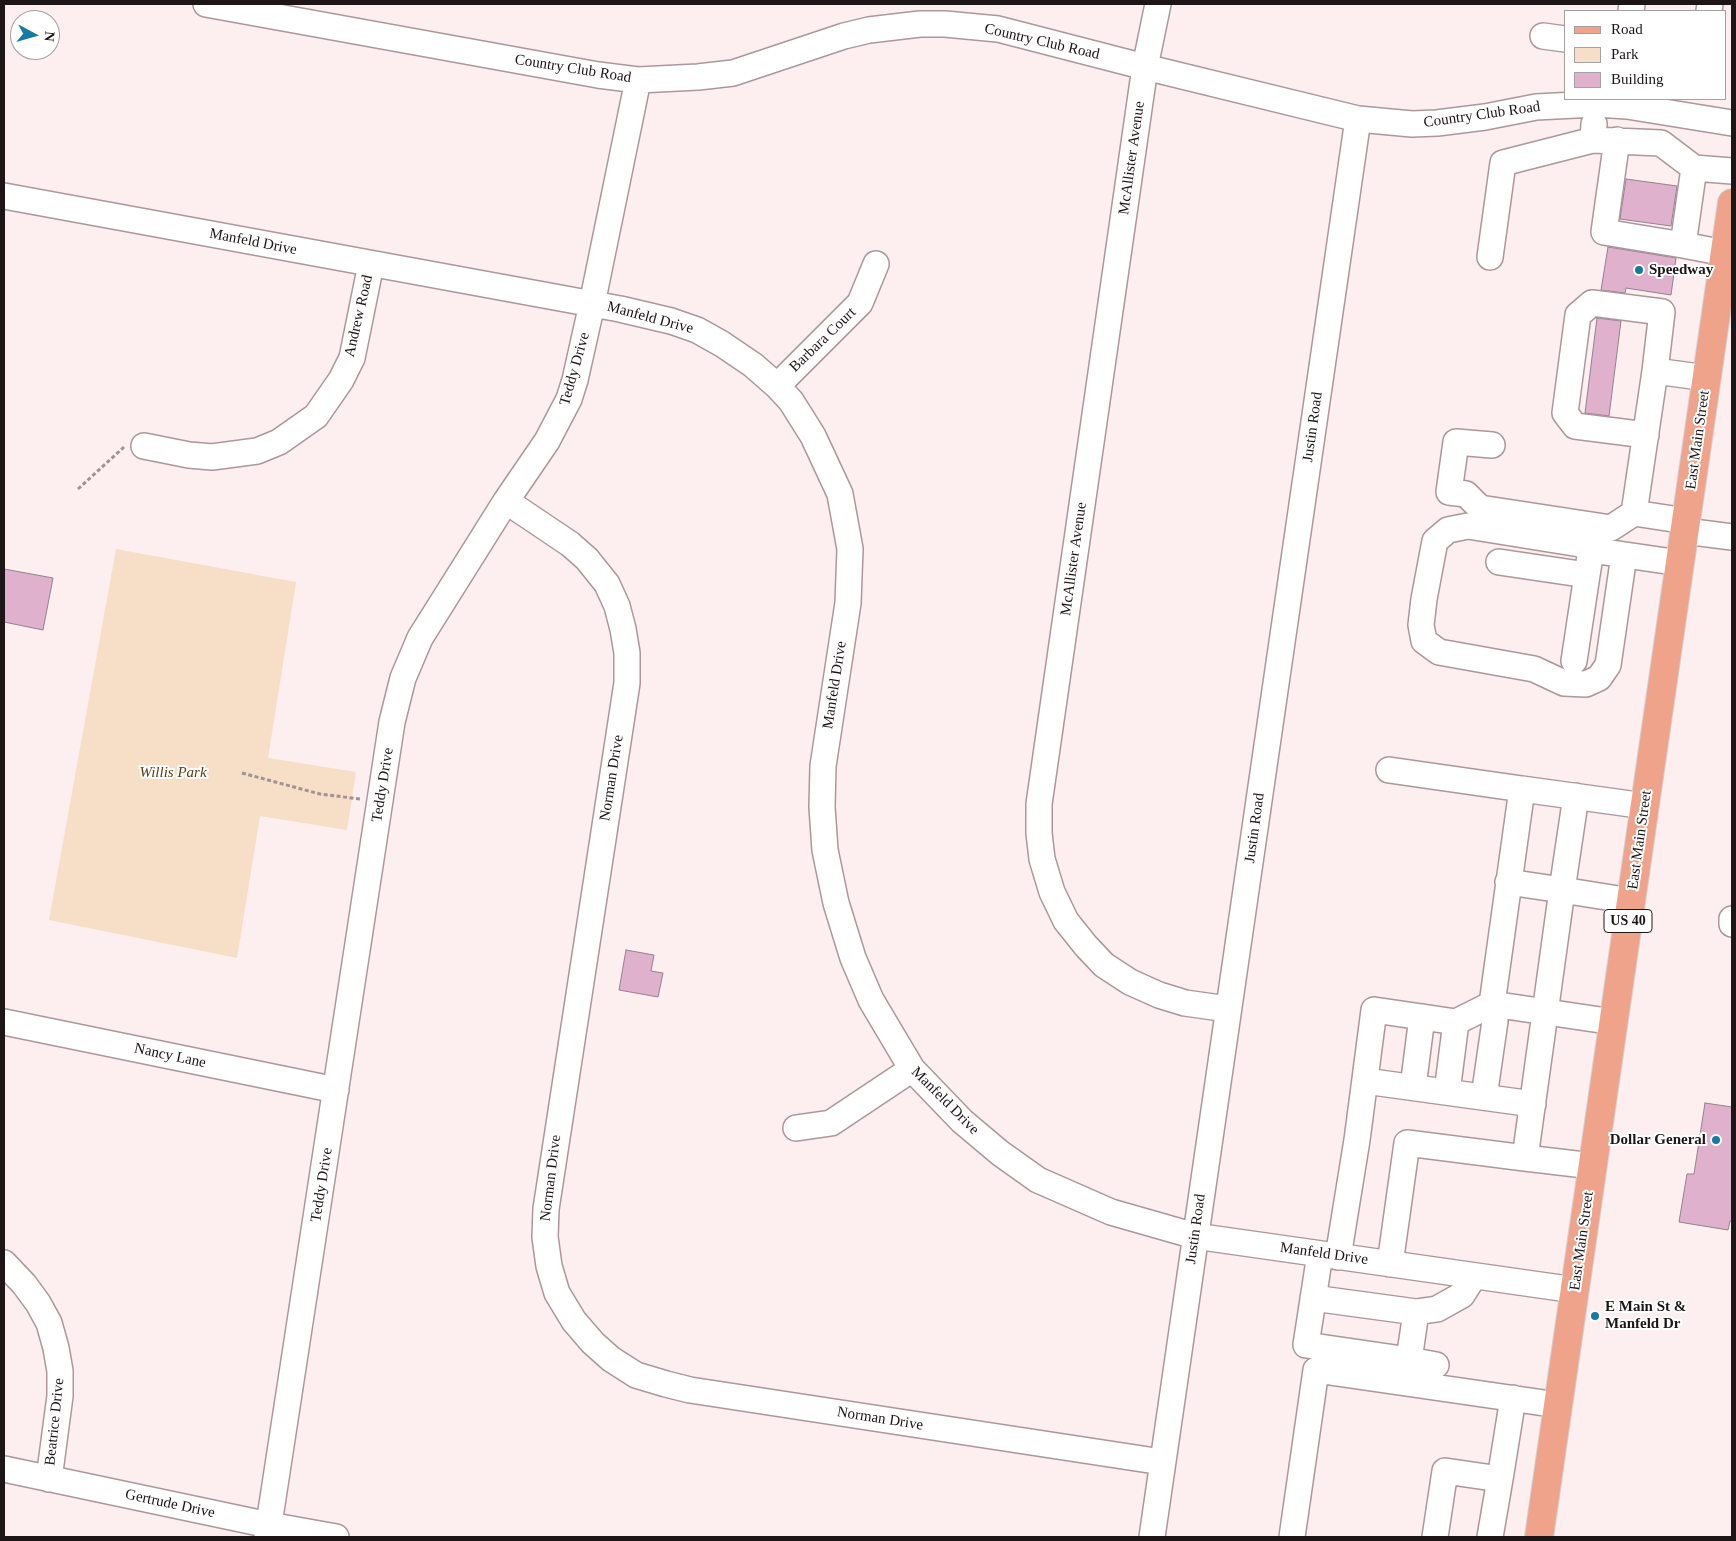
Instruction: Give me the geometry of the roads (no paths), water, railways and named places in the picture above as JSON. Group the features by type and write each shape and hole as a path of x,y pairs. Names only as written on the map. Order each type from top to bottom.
{"main road":[{"name":"East Main Street","path":"1539,1537 1732,203"}],"street":[{"name":"Country Club Road","path":"206,4 598,75 638,80 733,73 844,36 891,26 946,24 998,30 1358,118 1412,124 1437,123 1485,117 1536,107 1585,102 1627,102 1664,111 1732,123"},
{"name":"McAllister Avenue","path":"1158,4 1145,67 1039,804 1039,833 1042,859 1052,892 1066,921 1104,965 1130,982 1159,995 1185,1003 1228,1009"},
{"name":"Teddy Drive","path":"268,1531 392,722 403,678 420,638 506,501 548,441 569,399 592,304 638,80"},
{"path":"1585,102 1605,140 1604,232 1725,253"},
{"path":"1661,143 1664,111"},
{"name":"Justin Road","path":"1152,1537 1358,118"},
{"path":"1490,257 1503,163 1605,140 1661,143 1694,168 1732,171"},
{"path":"1683,245 1694,168"},
{"name":"Manfeld Drive","path":"4,196 671,320 697,330 753,365 791,401 813,436 840,494 850,549 848,602 823,766 822,807 825,850 836,903 853,958 870,1000 912,1069 962,1121 1000,1153 1038,1180 1111,1212 1196,1236 1575,1290"},
{"name":"Andrew Road","path":"144,446 189,455 212,457 257,452 278,442 316,416 337,386 352,358 371,264"},
{"name":"Barbara Court","path":"777,386 860,304 876,264"},
{"path":"1634,514 1646,435 1655,371 1662,312 1592,303 1578,315 1565,413 1575,426 1646,435"},
{"path":"1655,371 1707,378"},
{"path":"1492,446 1456,442 1449,492 1466,494 1480,508 1611,528 1634,514 1732,537"},
{"name":"Norman Drive","path":"506,501 570,544 587,559 607,584 617,606 627,653 626,683 546,1209 545,1237 549,1266 557,1293 574,1321 593,1343 611,1359 636,1375 666,1384 738,1397 1162,1462"},
{"path":"1624,555 1608,665 1598,678 1586,684 1564,683 1534,669 1439,652 1424,641 1421,625 1435,542 1448,530 1468,526 1580,544 1591,550 1680,563"},
{"path":"1574,661 1591,550"},
{"path":"1499,562 1587,575"},
{"path":"1389,770 1645,806"},
{"path":"1484,1097 1495,1021 1492,1004 1522,789"},
{"path":"1525,1158 1576,796"},
{"path":"1508,882 1631,901"},
{"path":"1436,1365 1306,1345 1313,1298 1329,1256 1365,1081 1374,1010 1456,1022 1492,1004 1614,1022"},
{"path":"1413,1087 1422,1017"},
{"name":"Nancy Lane","path":"4,1022 336,1090"},
{"path":"1447,1092 1456,1022"},
{"path":"796,1128 831,1123 912,1069"},
{"path":"1365,1081 1533,1104"},
{"path":"1390,1264 1407,1143 1593,1166"},
{"name":"Beatrice Drive","path":"4,1263 24,1284 38,1303 48,1323 56,1348 60,1372 60,1396 49,1479"},
{"path":"1313,1298 1416,1312 1437,1309 1462,1295 1474,1276"},
{"path":"1409,1360 1416,1312"},
{"path":"1292,1537 1316,1370 1558,1405"},
{"path":"1490,1537 1513,1398"},
{"name":"Gertrude Drive","path":"4,1469 268,1531 336,1537"},
{"path":"1435,1537 1445,1470 1500,1479"}],"place":[{"name":"Speedway","path":"1639,270"},
{"name":"Dollar General","path":"1716,1140"},
{"name":"E Main St & Manfeld Dr","path":"1595,1316"}],"park label":[{"name":"Willis Park","path":"173,773"}]}
